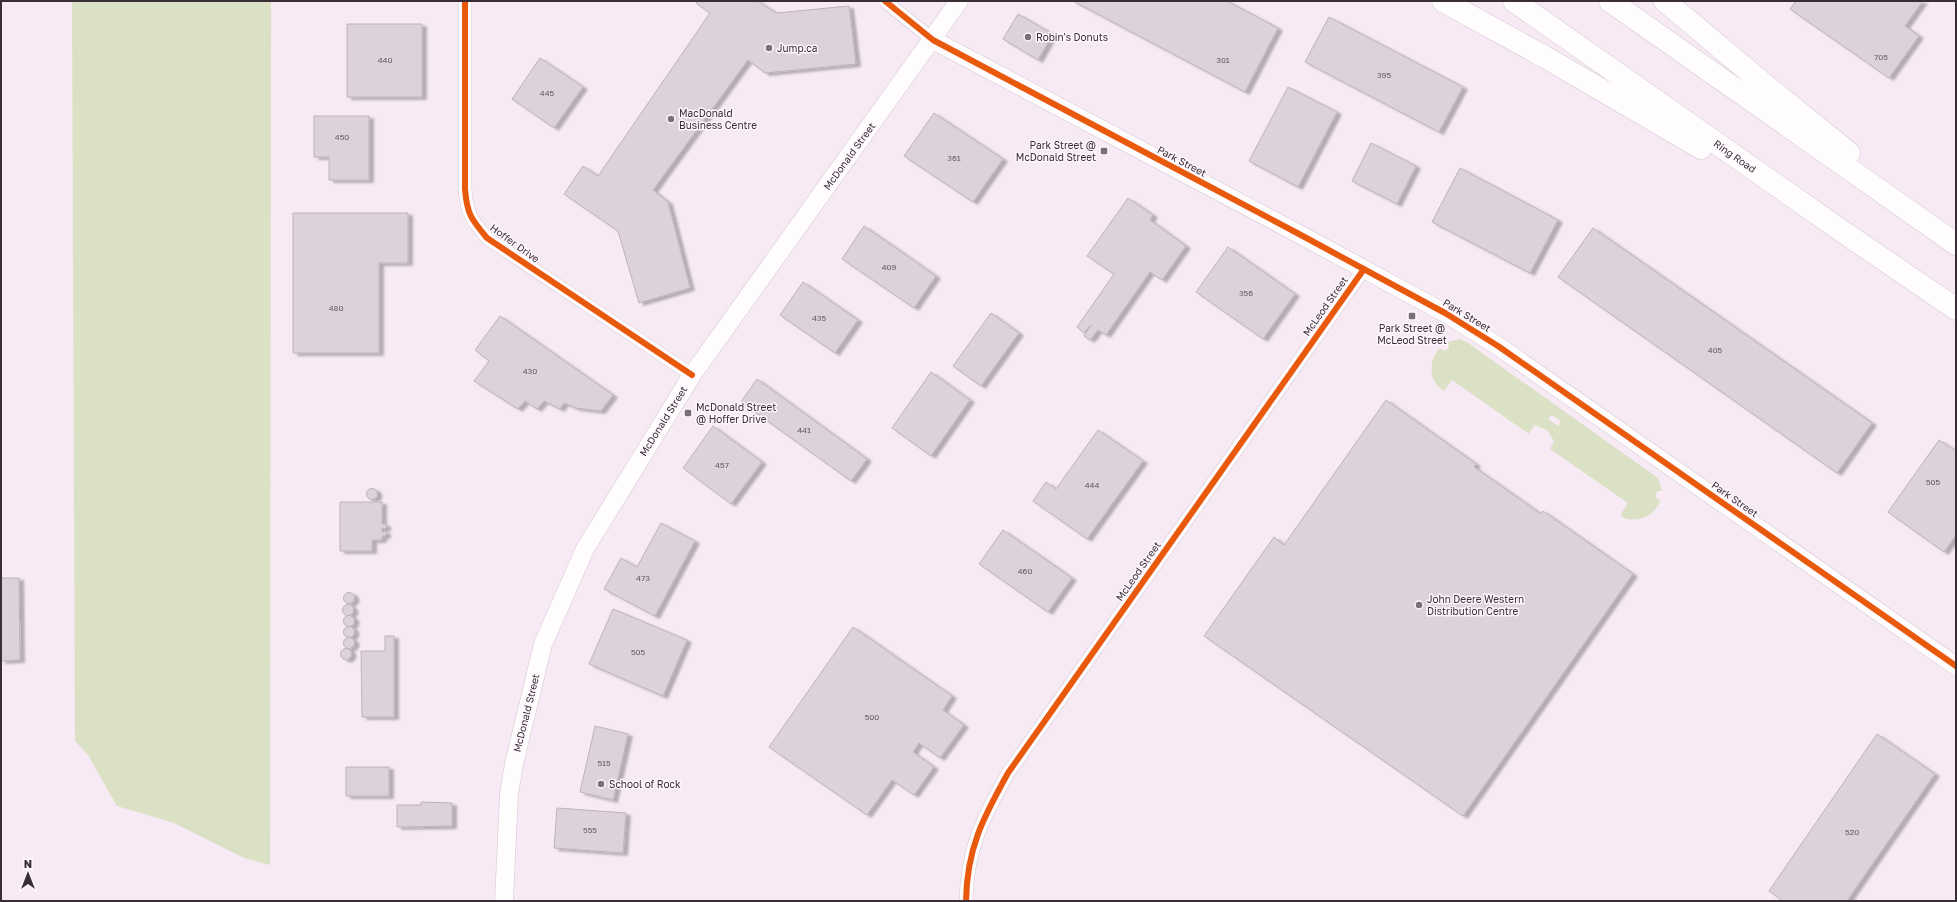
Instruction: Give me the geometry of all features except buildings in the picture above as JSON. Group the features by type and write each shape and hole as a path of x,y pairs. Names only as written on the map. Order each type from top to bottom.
{"highway":[{"path":"1443,1 1545,57 1836,227"},
{"name":"Ring Road","path":"1514,1 1836,227 1956,309"},
{"path":"1610,1 1956,244"},
{"path":"1665,1 1765,85 1956,238"}],"street":[{"name":"Hoffer Drive","path":"465,1 465,189 466,208 476,225 487,238 692,375"},
{"path":"885,1 933,40"},
{"name":"McDonald Street","path":"504,901 508,794 543,644 585,549 692,375 933,40 959,1"},
{"name":"Park Street","path":"933,40 1445,313 1498,346 1956,666"},
{"name":"McLeod Street","path":"966,901 966,882 975,838 989,806 1008,773 1364,269"}],"green space":[{"path":"72,1 271,1 270,865 244,858 174,823 117,806 88,755 75,741"},
{"path":"1460,339 1468,343 1658,478 1662,491 1658,491 1656,494 1656,498 1660,501 1654,511 1645,517 1634,520 1622,517 1621,514 1628,503 1550,449 1554,441 1547,430 1534,425 1529,434 1452,380 1444,391 1439,387 1433,376 1433,359 1440,348 1445,351 1449,348 1448,342","holes":["1551,415 1561,421 1558,426 1548,419"]}],"cycle path":[{"path":"465,1 465,189 467,205 477,226 487,238 692,375"},
{"path":"885,1 933,40 1445,313 1498,346 1956,666"},
{"path":"966,901 969,865 973,849 984,819 1008,773 1364,269"}],"place":[{"name":"Robin's Donuts","path":"1028,37"},
{"name":"Jump.ca","path":"769,48"},
{"name":"MacDonald Business Centre","path":"671,119"},
{"name":"Park Street @ McDonald Street","path":"1104,151"},
{"name":"Park Street @ McLeod Street","path":"1412,316"},
{"name":"McDonald Street @ Hoffer Drive","path":"688,413"},
{"name":"John Deere Western Distribution Centre","path":"1419,605"},
{"name":"School of Rock","path":"601,784"}]}
